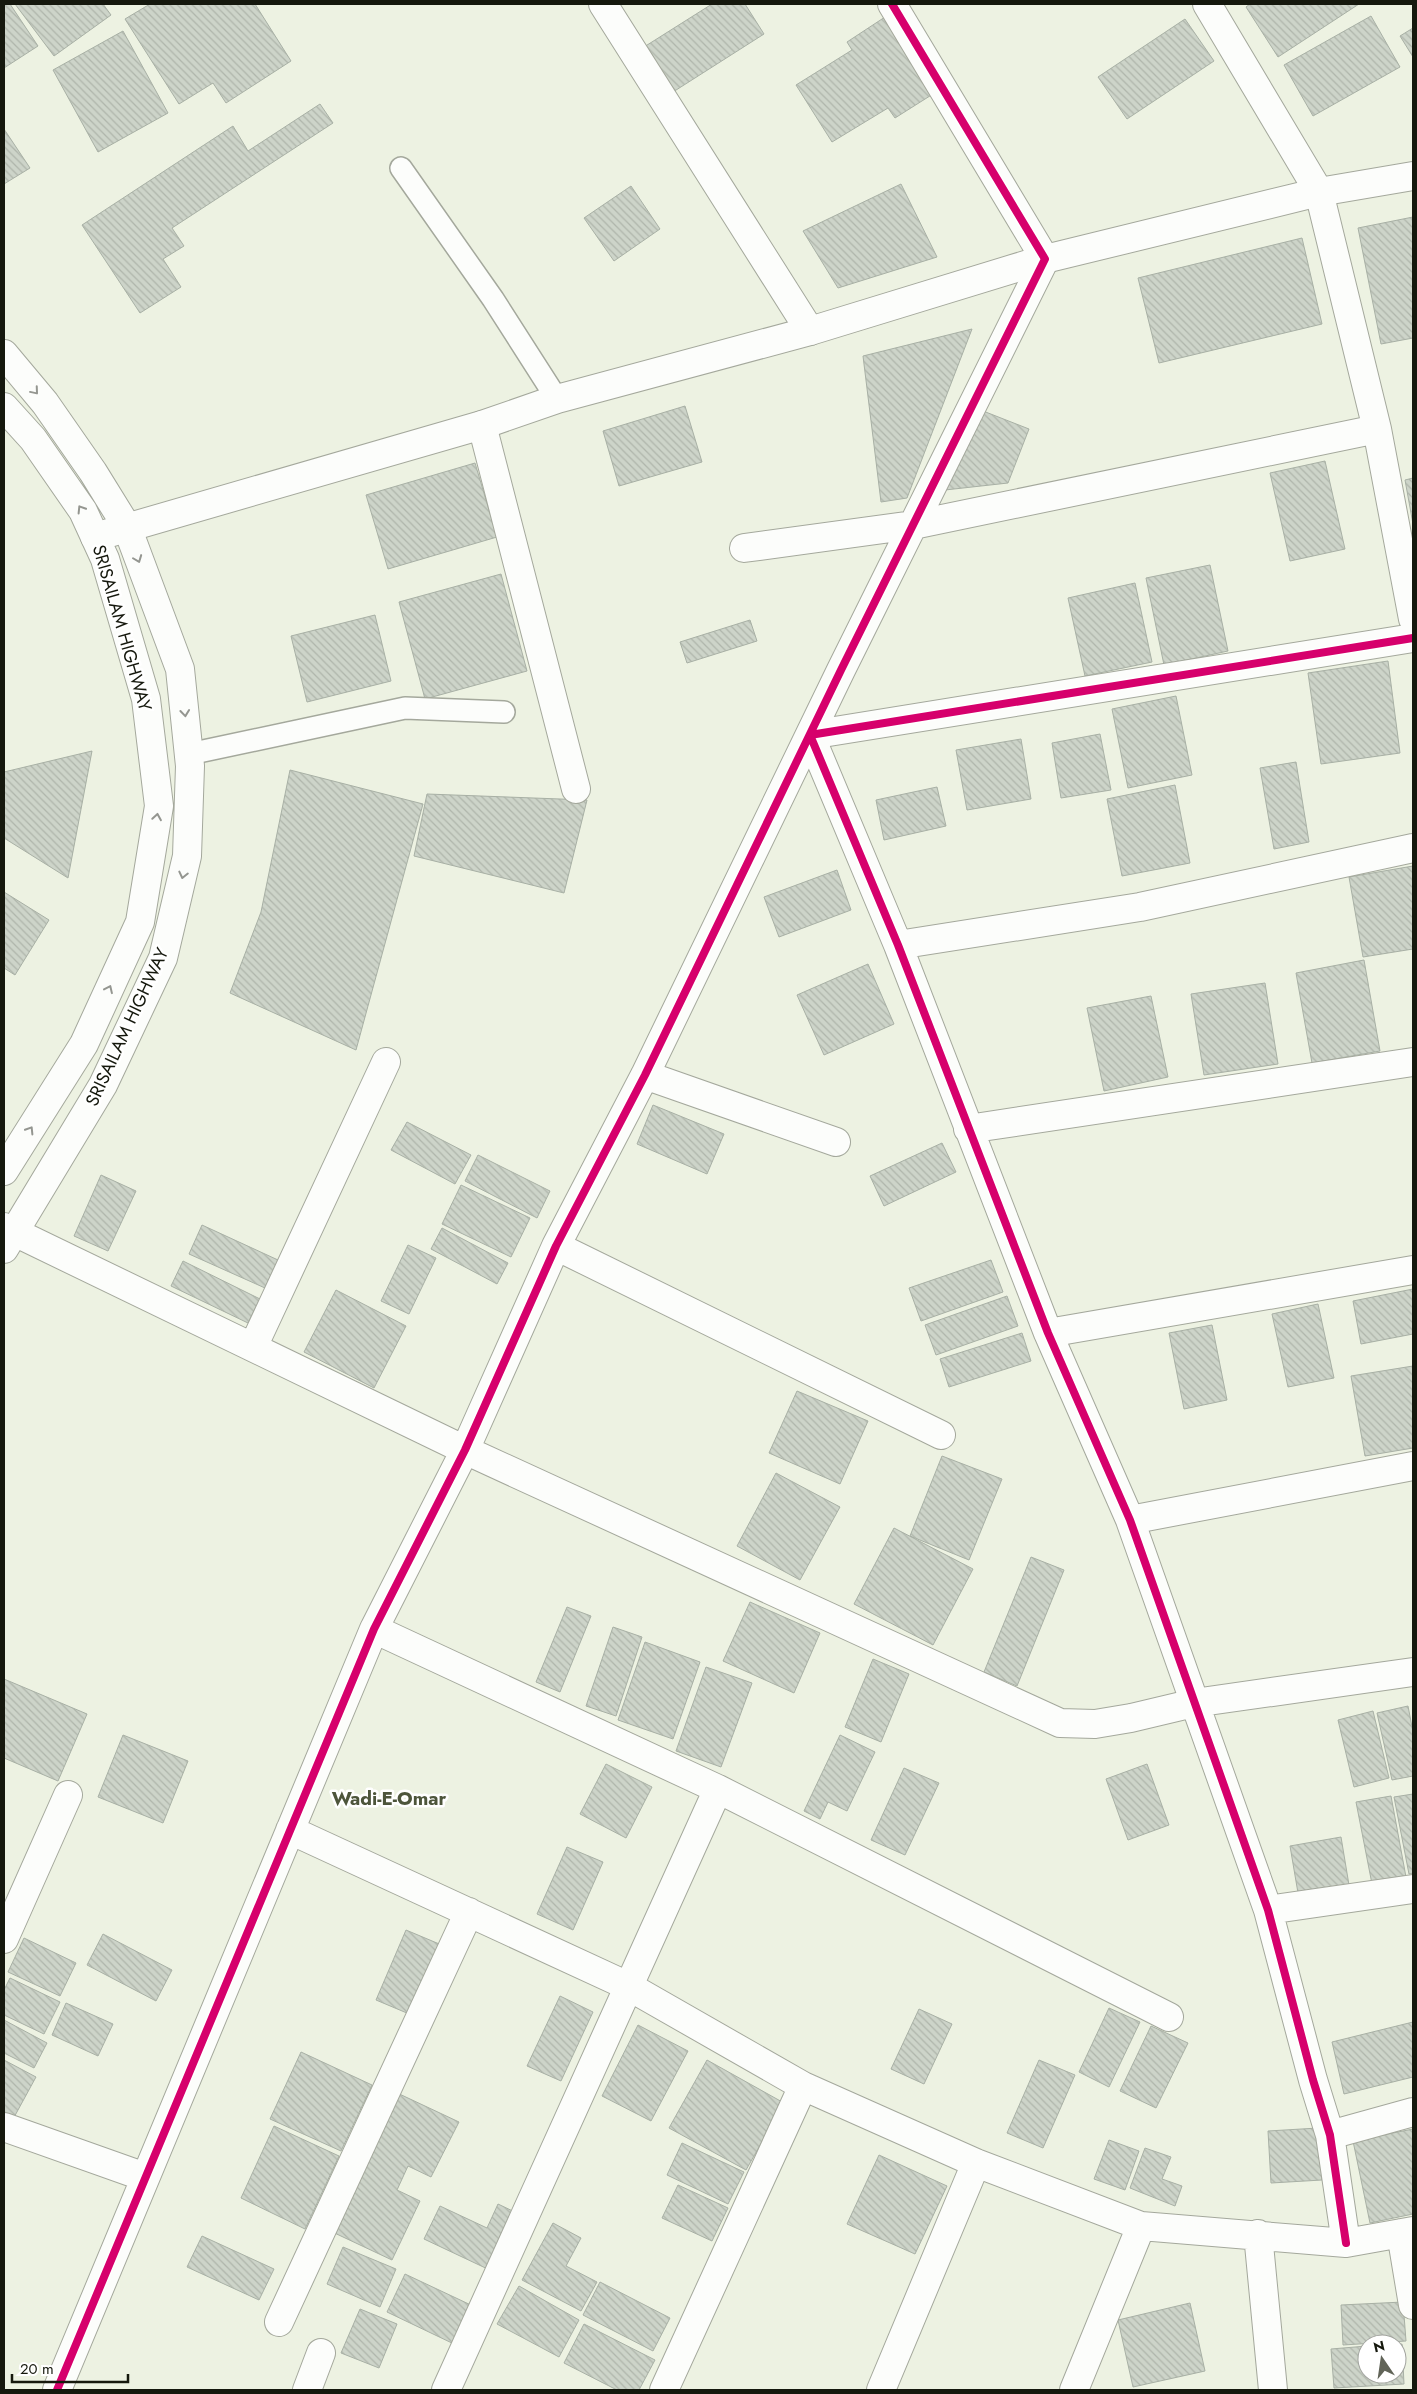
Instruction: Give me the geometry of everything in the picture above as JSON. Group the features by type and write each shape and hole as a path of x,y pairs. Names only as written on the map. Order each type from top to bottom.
{"main road":[{"path":"603,4 810,331"},
{"path":"892,4 1045,259"},
{"path":"1206,4 1320,192 1377,429 1413,619"},
{"path":"95,537 482,425 557,399 810,331 1045,259 1320,192 1413,176"},
{"path":"57,2390 374,1629 465,1450 556,1246 645,1075 1045,259"},
{"name":"SRISAILAM HIGHWAY","path":"4,354 45,403 94,472 127,527 180,669 189,754 187,856 163,958 103,1085 8,1236"},
{"name":"SRISAILAM HIGHWAY","path":"4,407 33,440 84,511 105,559 146,699 158,806 140,922 84,1044 4,1171"},
{"path":"482,425 576,788"},
{"path":"744,548 913,525 1377,429"},
{"path":"810,735 1413,638"},
{"path":"810,735 898,945 1048,1333 1130,1520 1268,1910 1313,2080 1330,2135 1346,2243"},
{"path":"898,945 1140,907 1413,848"},
{"path":"253,1347 386,1062"},
{"path":"968,1129 1413,1062"},
{"path":"645,1075 836,1142"},
{"path":"8,1236 253,1347 465,1450 1060,1723 1095,1724 1131,1718 1194,1703 1413,1672"},
{"path":"556,1246 942,1435"},
{"path":"1048,1333 1413,1270"},
{"path":"1130,1520 1413,1466"},
{"path":"374,1629 718,1789 1169,2016"},
{"path":"446,2390 718,1789"},
{"path":"4,1939 68,1795"},
{"path":"290,1830 628,1986 803,2086 976,2163 1141,2226 1258,2234 1346,2243 1407,2232 1413,2305"},
{"path":"1268,1910 1413,1889"},
{"path":"280,2322 469,1912"},
{"path":"664,2390 803,2086"},
{"path":"1330,2135 1413,2112"},
{"path":"4,2127 145,2177"},
{"path":"881,2390 976,2163"},
{"path":"1074,2390 1141,2226"},
{"path":"1258,2234 1273,2390"},
{"path":"307,2390 321,2353"}],"lane":[{"path":"401,168 493,299 557,399"},
{"path":"189,754 405,708 504,712"}],"building":[{"path":"4,4 10,4 38,46 4,68"},
{"path":"15,4 103,4 111,15 54,56"},
{"path":"150,4 255,4 291,61 226,103 213,83 179,104 125,19"},
{"path":"712,4 745,4 764,34 673,92 644,47"},
{"path":"1250,4 1359,4 1278,57 1246,7"},
{"path":"1371,16 1400,67 1313,116 1284,65"},
{"path":"885,17 933,94 895,118 888,108 832,142 796,85 852,50 847,42"},
{"path":"1185,19 1214,61 1127,119 1098,77"},
{"path":"1413,28 1413,57 1400,36"},
{"path":"123,31 168,113 98,152 53,70"},
{"path":"320,104 333,123 172,228 184,246 163,259 181,287 140,313 82,225 233,126 248,151"},
{"path":"4,129 30,168 4,184"},
{"path":"901,184 937,257 838,288 803,231"},
{"path":"631,186 660,229 614,261 584,218"},
{"path":"1413,217 1413,338 1381,344 1358,228"},
{"path":"1302,238 1322,324 1159,363 1138,278"},
{"path":"972,329 907,498 881,502 863,356"},
{"path":"685,406 702,462 619,486 603,431"},
{"path":"978,409 1029,429 1008,483 945,490"},
{"path":"1325,461 1345,549 1290,561 1270,473"},
{"path":"475,463 497,537 388,569 366,495"},
{"path":"1413,478 1413,524 1405,480"},
{"path":"1210,565 1228,651 1164,665 1146,578"},
{"path":"501,574 527,671 425,699 399,602"},
{"path":"1135,583 1152,662 1085,676 1068,598"},
{"path":"375,615 391,681 307,702 291,636"},
{"path":"750,620 757,641 687,663 680,642"},
{"path":"1388,661 1400,753 1321,764 1308,673"},
{"path":"1176,696 1192,775 1128,788 1112,709"},
{"path":"1100,734 1111,790 1061,798 1052,743"},
{"path":"1021,739 1031,799 967,810 956,750"},
{"path":"92,751 68,878 4,838 4,772"},
{"path":"1296,762 1309,842 1274,849 1260,768"},
{"path":"290,770 423,804 356,1050 230,993 261,912"},
{"path":"1175,785 1190,863 1122,876 1107,799"},
{"path":"937,787 946,826 884,840 876,800"},
{"path":"427,794 587,800 564,893 414,856"},
{"path":"1413,866 1413,949 1363,957 1349,877"},
{"path":"837,870 851,910 779,937 764,897"},
{"path":"4,892 49,920 15,975 4,968"},
{"path":"1364,960 1380,1051 1312,1063 1296,973"},
{"path":"868,964 894,1024 824,1055 797,995"},
{"path":"1265,983 1278,1064 1204,1075 1191,994"},
{"path":"1151,996 1168,1077 1104,1091 1087,1008"},
{"path":"653,1105 724,1134 707,1174 637,1144"},
{"path":"407,1122 471,1155 455,1184 391,1150"},
{"path":"942,1143 956,1172 884,1206 870,1176"},
{"path":"478,1155 550,1191 537,1218 465,1181"},
{"path":"101,1175 136,1191 108,1251 74,1236"},
{"path":"461,1185 530,1218 511,1257 442,1224"},
{"path":"202,1225 278,1260 265,1288 189,1254"},
{"path":"442,1228 508,1263 497,1284 431,1249"},
{"path":"408,1245 436,1258 409,1314 381,1301"},
{"path":"991,1260 1003,1292 921,1321 909,1288"},
{"path":"183,1261 260,1299 248,1323 171,1286"},
{"path":"1413,1289 1413,1334 1361,1344 1353,1301"},
{"path":"336,1290 406,1326 374,1388 304,1352"},
{"path":"1007,1296 1018,1326 936,1355 925,1325"},
{"path":"1318,1304 1334,1378 1288,1387 1272,1314"},
{"path":"1212,1325 1227,1400 1184,1409 1169,1333"},
{"path":"1022,1333 1031,1361 949,1387 940,1359"},
{"path":"1413,1366 1413,1448 1365,1456 1351,1376"},
{"path":"797,1391 868,1421 840,1484 769,1453"},
{"path":"942,1456 1002,1479 969,1560 910,1536"},
{"path":"776,1473 840,1507 800,1580 737,1546"},
{"path":"894,1528 973,1569 933,1645 854,1604"},
{"path":"1031,1557 1064,1570 1017,1686 984,1672"},
{"path":"750,1602 820,1633 794,1693 723,1661"},
{"path":"567,1607 591,1616 560,1692 536,1682"},
{"path":"613,1627 642,1637 616,1716 586,1706"},
{"path":"645,1642 700,1662 673,1739 618,1720"},
{"path":"873,1659 909,1674 881,1742 845,1727"},
{"path":"706,1667 752,1683 721,1767 676,1751"},
{"path":"4,1679 87,1714 58,1781 4,1758"},
{"path":"1408,1706 1413,1732 1413,1776 1392,1780 1377,1713"},
{"path":"1373,1711 1389,1778 1354,1787 1338,1720"},
{"path":"123,1735 188,1761 163,1823 98,1797"},
{"path":"840,1735 875,1752 847,1811 828,1802 820,1819 804,1811"},
{"path":"606,1764 652,1787 626,1838 580,1814"},
{"path":"1147,1764 1169,1825 1128,1840 1106,1779"},
{"path":"904,1768 939,1783 905,1855 871,1840"},
{"path":"1413,1794 1413,1873 1409,1874 1394,1797"},
{"path":"1391,1796 1406,1877 1372,1884 1356,1802"},
{"path":"1341,1837 1349,1885 1298,1893 1290,1846"},
{"path":"567,1847 603,1862 573,1930 537,1914"},
{"path":"406,1930 444,1946 414,2016 376,2000"},
{"path":"103,1934 172,1970 156,2001 87,1965"},
{"path":"24,1938 76,1963 60,1996 8,1972"},
{"path":"10,1978 60,2002 44,2034 4,2015 4,1990"},
{"path":"560,1996 593,2012 561,2081 527,2066"},
{"path":"66,2003 113,2024 98,2056 52,2035"},
{"path":"1109,2008 1140,2022 1109,2087 1079,2072"},
{"path":"919,2009 952,2024 924,2084 891,2069"},
{"path":"4,2020 47,2043 34,2068 4,2053"},
{"path":"1413,2022 1413,2077 1344,2094 1332,2042"},
{"path":"638,2025 688,2051 651,2121 602,2096"},
{"path":"1151,2026 1188,2043 1156,2108 1120,2091"},
{"path":"301,2052 372,2085 341,2151 270,2119"},
{"path":"4,2060 36,2077 12,2121 4,2116"},
{"path":"707,2060 784,2103 746,2170 669,2128"},
{"path":"1039,2060 1075,2075 1043,2148 1007,2133"},
{"path":"393,2091 459,2122 431,2177 408,2166 397,2190 420,2201 392,2260 326,2229"},
{"path":"274,2126 339,2156 305,2229 241,2198"},
{"path":"1318,2128 1322,2180 1271,2183 1268,2131"},
{"path":"1413,2129 1413,2214 1370,2223 1353,2141"},
{"path":"1109,2140 1139,2151 1125,2190 1094,2179"},
{"path":"682,2143 744,2172 728,2204 667,2175"},
{"path":"1145,2148 1171,2157 1162,2179 1182,2186 1175,2206 1130,2188"},
{"path":"879,2155 947,2186 915,2254 847,2224"},
{"path":"678,2185 728,2208 712,2241 662,2218"},
{"path":"498,2204 521,2215 494,2272 424,2239 440,2206 487,2228"},
{"path":"553,2223 581,2238 566,2266 597,2282 581,2311 522,2280"},
{"path":"202,2236 274,2269 259,2300 187,2267"},
{"path":"343,2247 396,2269 380,2307 327,2284"},
{"path":"405,2274 473,2306 454,2344 387,2312"},
{"path":"600,2282 670,2318 653,2351 583,2315"},
{"path":"519,2286 579,2320 559,2357 497,2324"},
{"path":"1403,2302 1405,2334 1357,2334 1357,2344 1343,2345 1341,2305"},
{"path":"1190,2303 1205,2371 1133,2387 1118,2320"},
{"path":"360,2309 397,2324 379,2368 341,2353"},
{"path":"584,2324 655,2360 639,2390 617,2390 564,2363"},
{"path":"1357,2347 1357,2384 1404,2384 1334,2388 1331,2349"}],"cycle path":[{"path":"57,2390 374,1629 465,1450 556,1246 645,1075 841,670 1045,259 892,4"},
{"path":"1346,2243 1330,2135 1313,2080 1268,1910 1130,1520 1048,1333 898,945 810,735 1413,638"}],"district":[{"name":"Wadi-E-Omar","path":"389,1798"}]}
